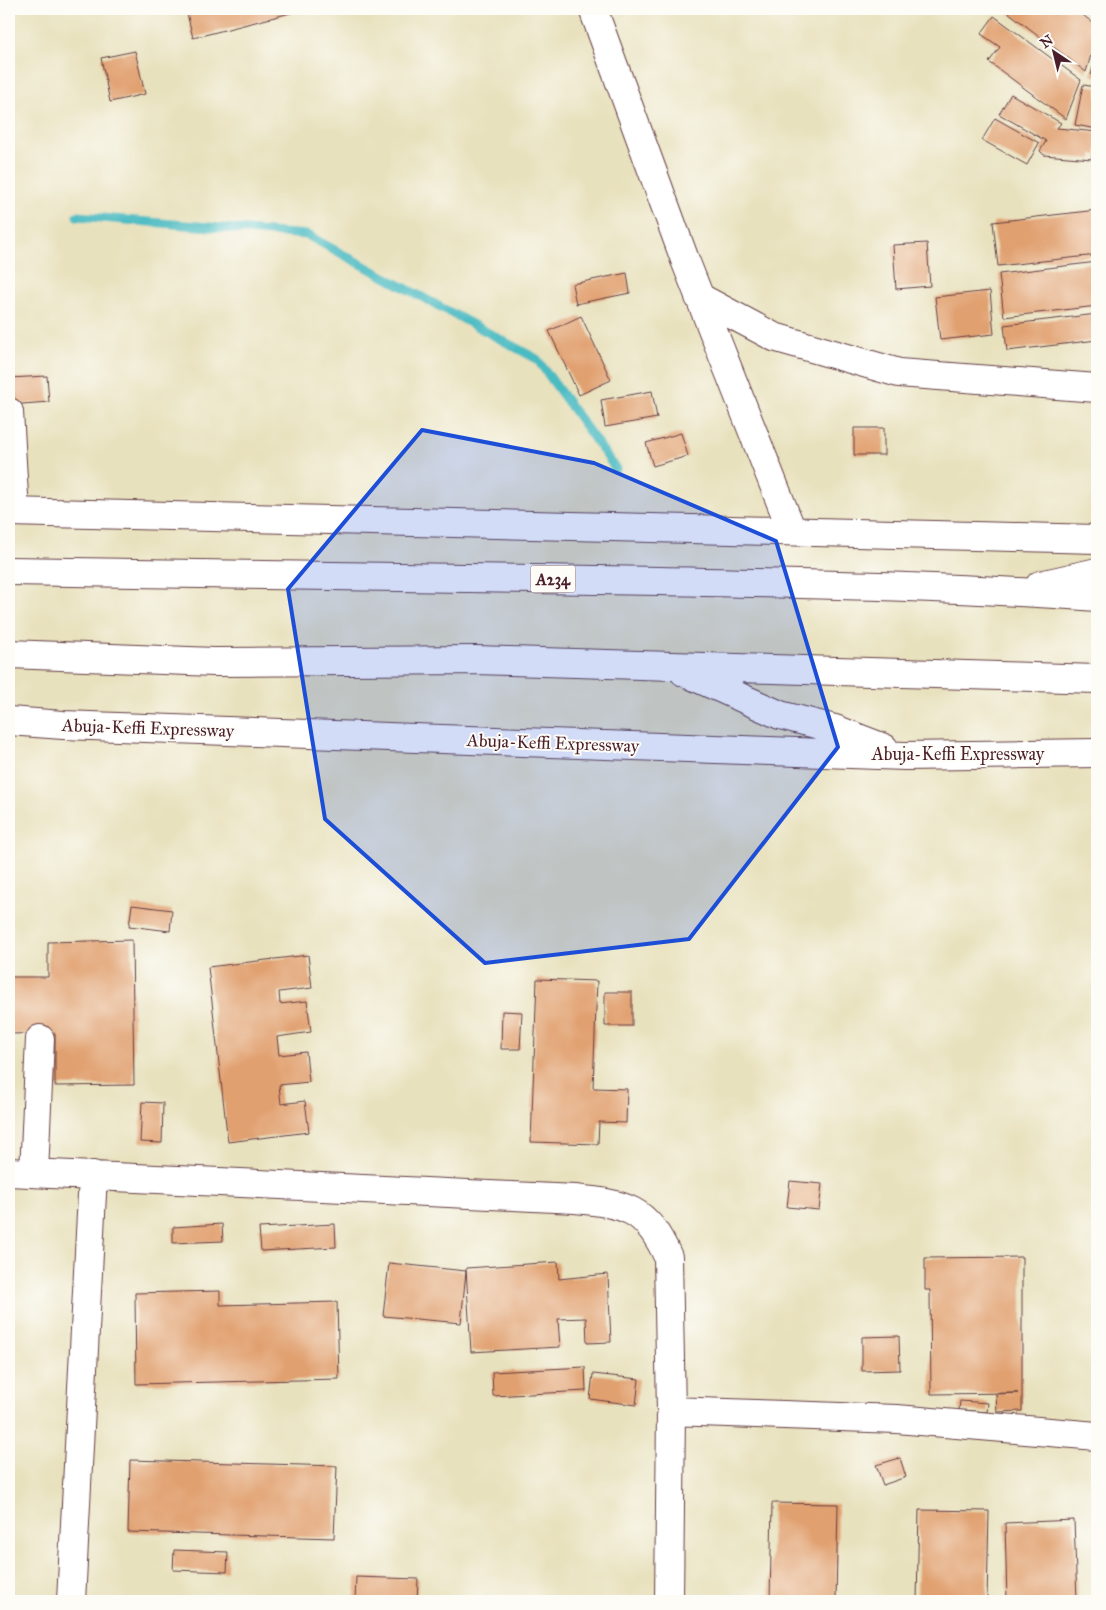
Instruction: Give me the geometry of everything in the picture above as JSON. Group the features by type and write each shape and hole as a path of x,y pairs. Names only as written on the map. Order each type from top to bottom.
{"main road":[{"path":"593,9 699,297 792,531"},
{"path":"699,297 774,337 899,373 1097,388"},
{"path":"9,412 12,512 1097,539"},
{"name":"A234","path":"9,571 435,576 1015,591 1097,597"},
{"path":"1015,591 1097,572"},
{"path":"9,654 214,662 476,660 1097,679"},
{"path":"671,667 780,715 834,729 905,756"},
{"name":"Abuja-Keffi Expressway","path":"9,722 905,756 1097,753"},
{"path":"40,1039 21,1172 574,1199 611,1203 642,1216 659,1237 668,1257 671,1411 669,1601"},
{"path":"71,1601 93,1175"},
{"path":"671,1411 897,1419 1097,1436"}],"highlighted area":[{"path":"422,430 594,463 776,541 838,747 689,939 485,963 325,819 288,589"}],"building":[{"path":"186,9 306,9 193,38"},
{"path":"1004,9 1075,9 1097,26 1097,34 1086,72"},
{"path":"994,16 1081,80 1066,119 989,62 1000,47 981,34"},
{"path":"135,51 145,94 110,102 101,58"},
{"path":"1097,53 1097,77 1091,75"},
{"path":"1083,85 1097,87 1097,129 1075,125"},
{"path":"1011,94 1061,123 1057,128 1097,132 1097,155 1092,154 1092,159 1044,155 1040,151 1046,141 999,114"},
{"path":"995,118 1039,143 1027,165 982,140"},
{"path":"1097,210 1097,255 998,266 993,222"},
{"path":"927,243 930,286 896,289 893,245"},
{"path":"1097,262 1097,306 1004,317 999,274"},
{"path":"627,273 630,293 576,304 572,284"},
{"path":"990,291 994,334 940,340 935,297"},
{"path":"1097,314 1097,340 1007,351 1004,325"},
{"path":"581,316 611,380 579,395 549,331"},
{"path":"47,376 49,402 9,405 9,378"},
{"path":"652,391 657,418 605,427 601,400"},
{"path":"854,428 884,428 884,455 854,455"},
{"path":"681,433 688,456 653,466 646,443"},
{"path":"132,905 172,910 170,931 129,926"},
{"path":"132,940 134,1085 55,1086 55,1033 9,1034 9,977 48,977 48,942"},
{"path":"308,955 312,988 279,992 280,1004 307,1001 311,1032 277,1037 279,1055 306,1052 309,1082 279,1085 281,1104 305,1101 309,1132 228,1142 208,967"},
{"path":"537,979 597,981 593,1088 627,1089 626,1123 599,1122 598,1144 531,1142"},
{"path":"605,992 632,992 632,1026 605,1026"},
{"path":"502,1011 522,1012 520,1049 501,1049"},
{"path":"142,1102 163,1103 162,1143 140,1142"},
{"path":"790,1181 822,1184 819,1210 787,1207"},
{"path":"222,1224 223,1241 173,1243 173,1227"},
{"path":"335,1224 336,1247 261,1251 259,1228"},
{"path":"1022,1257 1022,1411 997,1412 996,1394 1018,1393 931,1394 930,1290 925,1290 925,1258"},
{"path":"558,1262 559,1279 608,1274 611,1342 587,1343 586,1318 558,1319 560,1347 471,1352 466,1268"},
{"path":"389,1263 466,1271 461,1323 383,1316"},
{"path":"220,1291 220,1305 337,1302 339,1379 136,1384 135,1293"},
{"path":"899,1336 900,1370 862,1371 862,1337"},
{"path":"585,1367 586,1391 493,1396 492,1372"},
{"path":"593,1374 639,1379 636,1405 590,1399"},
{"path":"960,1401 988,1403 987,1412 959,1410"},
{"path":"900,1458 906,1477 883,1485 876,1465"},
{"path":"130,1460 337,1466 334,1538 128,1532"},
{"path":"772,1503 838,1504 836,1601 770,1601"},
{"path":"919,1510 989,1511 987,1601 917,1601"},
{"path":"1074,1520 1077,1601 1007,1601 1005,1523"},
{"path":"174,1550 228,1552 227,1572 173,1570"},
{"path":"356,1577 418,1579 417,1601 355,1601"}],"waterway":[{"path":"77,216 307,235 537,359 616,469"}]}
